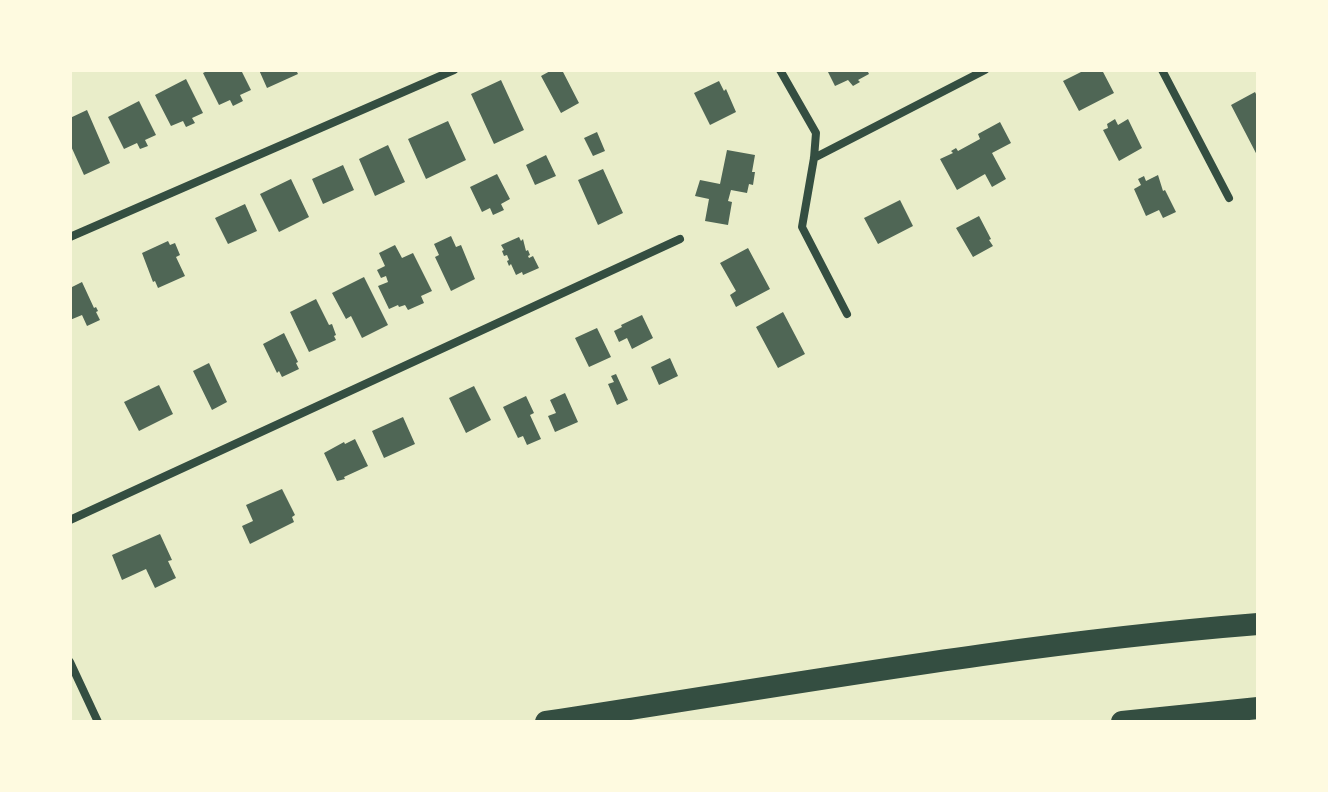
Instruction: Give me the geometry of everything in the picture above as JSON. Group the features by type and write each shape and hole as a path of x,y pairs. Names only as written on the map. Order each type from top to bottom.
{"highway":[{"path":"546,722 928,662 1089,641 1258,624"},
{"path":"1122,722 1258,708"}],"street":[{"path":"70,237 454,70"},
{"path":"780,70 816,133 802,227 847,314"},
{"path":"814,158 985,70"},
{"path":"1162,70 1229,198"},
{"path":"70,520 680,239"},
{"path":"70,662 98,722"}],"building":[{"path":"209,70 241,70 251,90 240,95 243,101 233,106 230,100 219,105 203,73"},
{"path":"259,70 296,70 298,74 267,88"},
{"path":"552,70 562,70 579,103 561,113 541,76"},
{"path":"827,70 867,70 869,74 853,86 848,80 835,86"},
{"path":"1085,70 1102,70 1114,93 1079,111 1063,81"},
{"path":"186,79 203,113 192,118 195,123 186,127 183,121 171,126 155,95"},
{"path":"501,80 524,130 494,144 471,94"},
{"path":"719,81 736,112 710,125 694,93"},
{"path":"1255,92 1258,98 1258,157 1231,105"},
{"path":"139,101 156,135 145,140 148,146 140,149 137,143 124,149 108,117"},
{"path":"87,110 110,163 84,175 70,144 70,118"},
{"path":"1115,119 1118,125 1128,119 1142,148 1119,161 1103,130"},
{"path":"448,121 466,160 426,179 408,139"},
{"path":"1000,122 1011,143 992,153 1006,179 992,187 985,174 957,190 940,159 953,153 951,151 956,148 958,151 980,139 978,134"},
{"path":"597,132 605,151 593,156 584,138"},
{"path":"388,145 405,182 375,196 359,159"},
{"path":"727,150 755,155 753,185 749,184 747,193 731,190 728,225 705,221 709,199 695,196 700,180 720,184"},
{"path":"546,155 556,176 535,185 526,165"},
{"path":"343,165 354,190 323,204 312,179"},
{"path":"603,169 623,213 598,225 578,180"},
{"path":"497,174 510,199 501,204 504,210 493,215 490,208 482,212 470,187"},
{"path":"1158,175 1163,191 1176,212 1163,218 1159,210 1146,216 1134,189 1141,185 1138,179 1144,176 1146,181"},
{"path":"291,179 309,217 279,232 260,194"},
{"path":"900,200 913,226 878,244 864,218"},
{"path":"245,204 257,231 228,244 215,218"},
{"path":"979,216 993,246 973,257 956,228"},
{"path":"451,236 456,247 461,245 475,279 451,291 435,257 439,255 434,244"},
{"path":"519,237 521,241 523,239 529,258 533,256 539,268 523,275 522,272 516,275 511,264 509,266 501,245"},
{"path":"168,241 170,245 175,243 180,255 176,257 185,276 158,288 142,253"},
{"path":"395,245 402,258 413,253 432,291 421,296 424,303 408,310 405,305 389,309 378,286 388,282 386,276 381,278 377,270 385,266 379,253"},
{"path":"748,248 770,289 736,307 730,295 736,291 720,263"},
{"path":"364,277 388,325 362,338 351,316 346,319 332,293"},
{"path":"82,282 100,320 87,326 82,315 70,320 70,288"},
{"path":"316,299 329,325 332,324 336,340 309,352 290,312"},
{"path":"783,312 805,354 778,368 756,327"},
{"path":"642,315 653,338 632,349 627,338 619,342 614,331"},
{"path":"597,328 611,357 589,367 575,338"},
{"path":"284,333 299,369 282,377 263,344"},
{"path":"670,358 678,376 659,385 651,367"},
{"path":"209,363 227,402 212,410 193,371"},
{"path":"616,374 628,400 617,405 608,384 614,382 611,376"},
{"path":"159,385 173,414 139,431 124,402"},
{"path":"474,386 491,420 466,433 449,398"},
{"path":"565,393 578,422 555,432 548,416 556,413 550,400"},
{"path":"526,396 534,413 530,415 541,439 527,445 523,436 518,438 503,407"},
{"path":"403,417 415,444 384,458 372,431"},
{"path":"355,439 368,466 337,481 324,453"},
{"path":"282,489 295,515 292,517 294,522 250,544 242,526 253,521 246,505"},
{"path":"160,534 176,578 155,588 146,569 122,580 112,555"}]}
